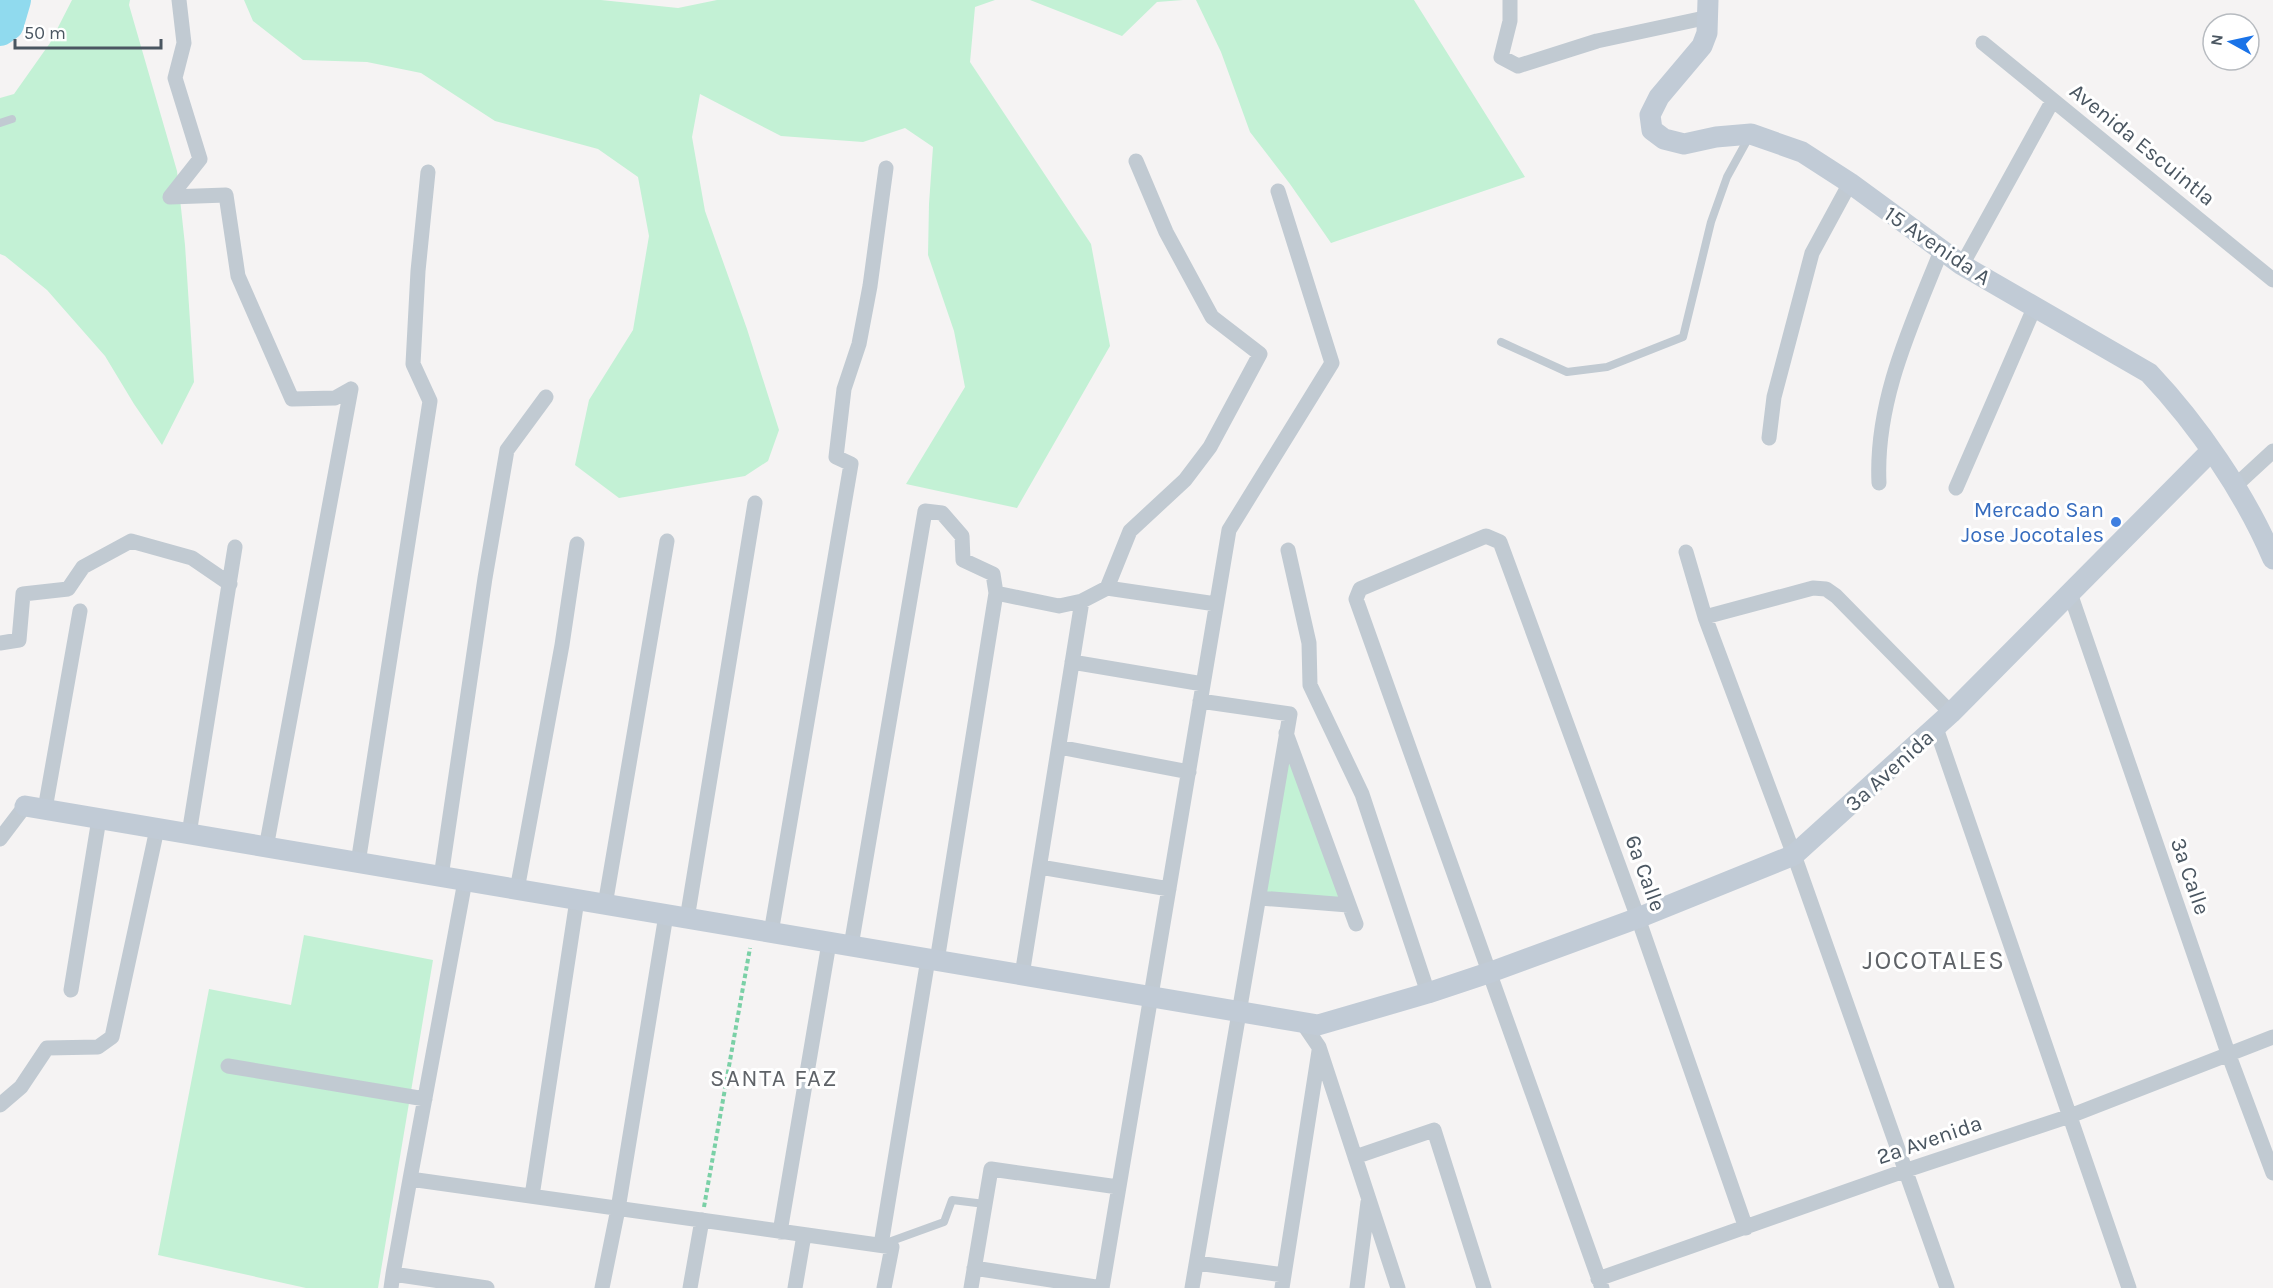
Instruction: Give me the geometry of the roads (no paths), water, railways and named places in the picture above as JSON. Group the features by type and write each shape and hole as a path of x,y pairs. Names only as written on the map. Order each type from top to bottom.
{"street":[{"path":"178,0 184,43 175,78 200,159 170,197 226,195 238,276 291,399 335,398 351,389 266,848"},
{"path":"1510,0 1510,21 1501,57 1518,66 1709,9"},
{"name":"15 Avenida A","path":"1709,9 1707,33 1702,46 1659,97 1650,115 1652,130 1664,139 1684,144 1716,137 1751,134 1802,152 1850,183 1962,265 2149,373 2171,397 2211,451 2272,554"},
{"name":"Avenida Escuintla","path":"1983,43 2273,280"},
{"path":"1962,265 2053,100"},
{"path":"1107,588 1130,531 1185,480 1210,447 1260,354 1212,317 1166,232 1137,161"},
{"path":"762,931 851,464 837,457 844,389 859,344 870,286 886,168"},
{"path":"358,863 430,401 413,364 418,272 428,172"},
{"path":"1769,438 1774,397 1812,253 1850,183"},
{"path":"974,1268 1102,1288 1229,530 1332,363 1278,191"},
{"path":"1879,483 1878,456 1881,426 1900,353 1941,251"},
{"path":"1956,488 2035,306"},
{"path":"441,877 485,578 507,450 546,398"},
{"name":"3a Avenida","path":"35,808 1318,1025 1491,972 1638,918 1794,855 1943,721 2211,451"},
{"path":"2234,487 2273,451"},
{"path":"602,1288 755,503"},
{"path":"852,946 925,511 942,513 962,536 963,561 993,574 996,593 881,1245"},
{"name":"6a Calle","path":"1491,972 1356,599 1360,589 1486,536 1500,542 1638,918 1746,1228"},
{"path":"0,643 19,640 23,594 68,590 83,567 130,541 192,558 230,584"},
{"path":"605,905 667,541"},
{"path":"517,890 578,544"},
{"path":"189,834 235,547"},
{"path":"1288,550 1309,643 1310,685 1362,794 1428,993"},
{"path":"1686,552 1706,617 1794,855 1947,1288"},
{"path":"996,593 1059,606 1082,601 1107,588 1216,604"},
{"path":"1706,617 1813,588 1826,589 1836,596 1943,721 2070,1116 2129,1288"},
{"name":"3a Calle","path":"2070,593 2228,1053 2273,1173"},
{"path":"1022,975 1082,601"},
{"path":"0,839 35,808 80,611"},
{"path":"1072,662 1203,684"},
{"path":"1192,1288 1260,898 1285,731 1290,714 1200,701"},
{"path":"1285,731 1356,924"},
{"path":"1059,747 1189,772"},
{"path":"71,990 99,819"},
{"path":"0,1105 21,1087 47,1048 98,1047 112,1037 157,829"},
{"path":"1040,867 1169,889"},
{"path":"465,881 392,1281 485,1288"},
{"path":"1260,898 1348,905"},
{"path":"532,1196 577,900"},
{"path":"780,1232 829,943"},
{"path":"1491,972 1600,1284"},
{"path":"1302,1022 1319,1047 1398,1288"},
{"name":"2a Avenida","path":"1600,1284 1907,1170 2070,1116 2273,1037"},
{"path":"1197,1263 1283,1282 1319,1047"},
{"path":"228,1066 425,1099"},
{"path":"1355,1157 1434,1130 1484,1288"},
{"path":"972,1288 991,1169 1118,1187"},
{"path":"410,1179 892,1247 884,1288"},
{"path":"1357,1288 1369,1198"},
{"path":"690,1288 702,1220"},
{"path":"795,1288 804,1235"}],"lane":[{"path":"0,123 12,119"},
{"path":"1501,342 1567,372 1607,367 1683,337 1711,222 1727,177 1751,134"},
{"path":"881,1245 944,1222 952,1200 985,1204"}],"waterway":[{"path":"0,29 7,24 14,0"}],"place":[{"name":"Mercado San Jose Jocotales","path":"2116,522"}],"district":[{"name":"JOCOTALES","path":"1934,960"},
{"name":"SANTA FAZ","path":"774,1078"}]}
